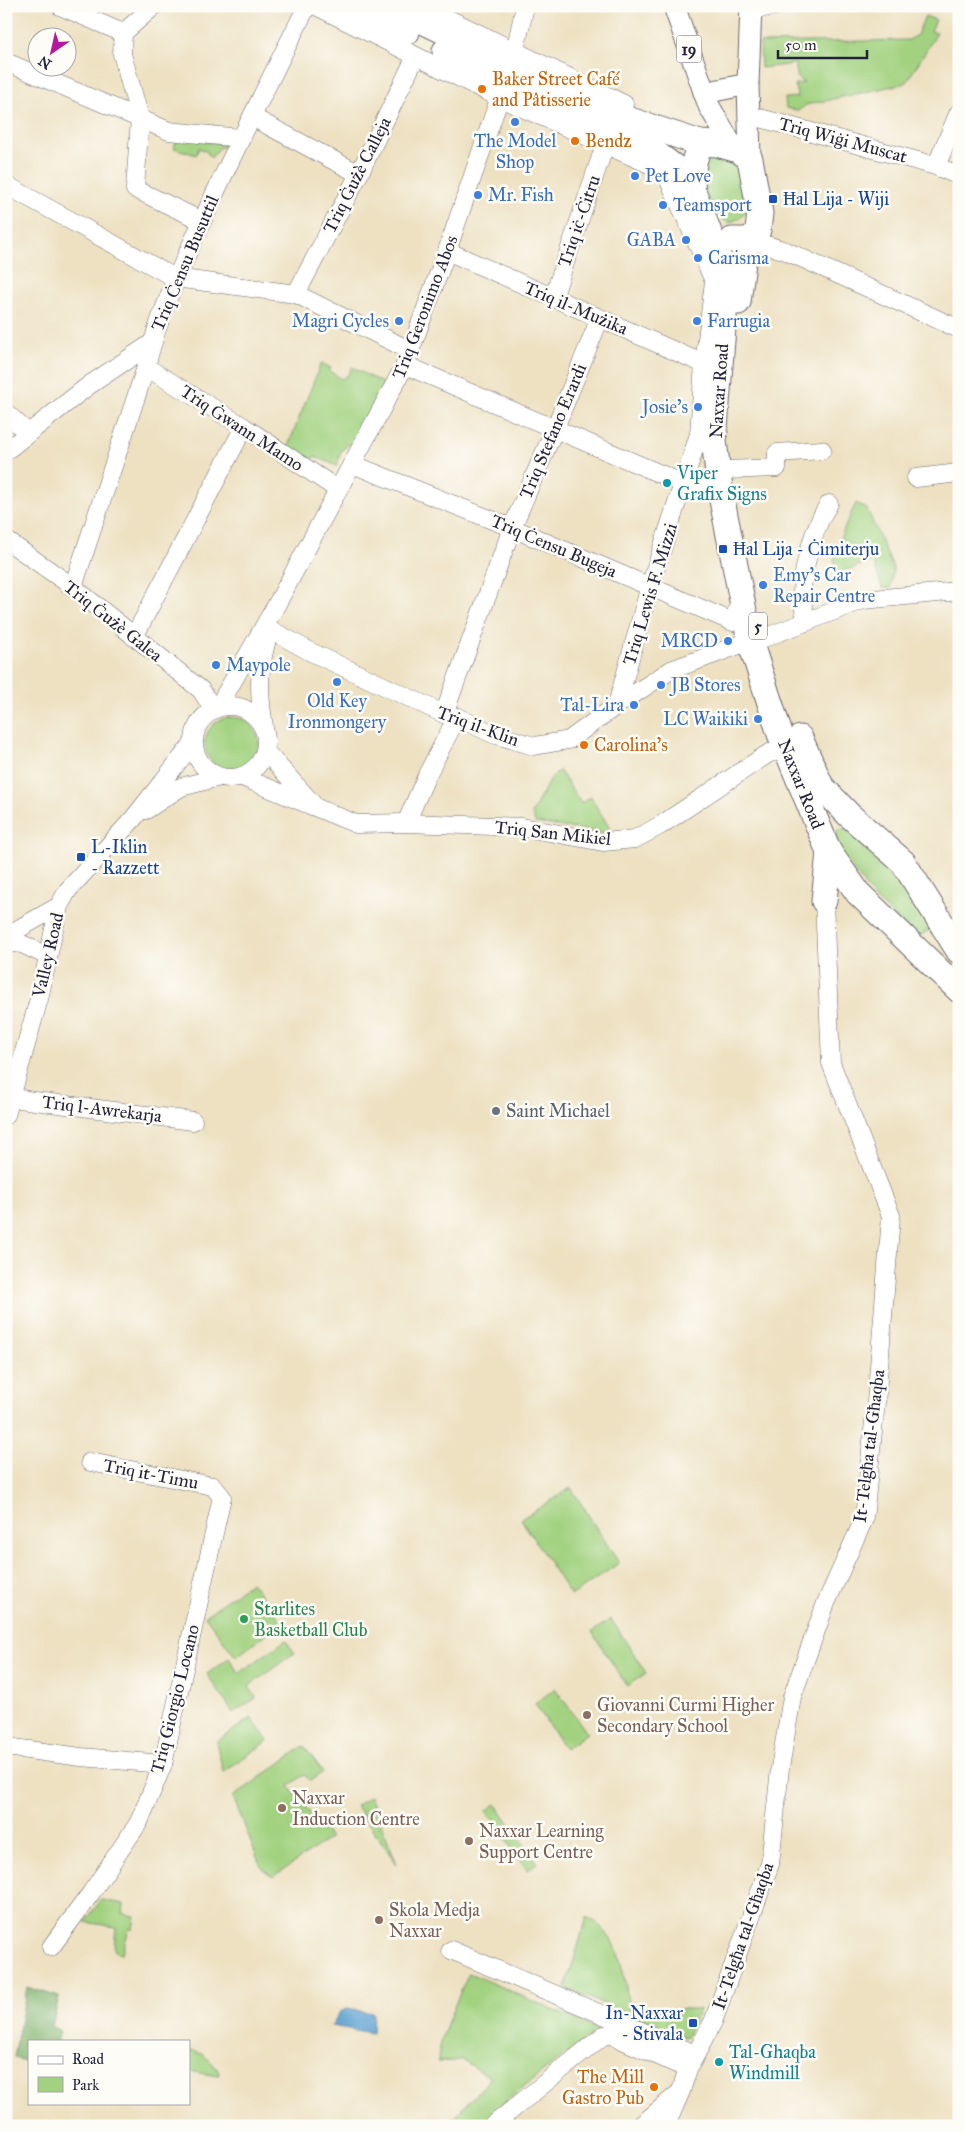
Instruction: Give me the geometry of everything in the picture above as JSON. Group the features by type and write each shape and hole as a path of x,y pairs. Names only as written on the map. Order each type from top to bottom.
{"highway":[{"path":"355,6 503,89 653,152 673,166 692,188"},
{"path":"391,6 630,120 700,143 717,144 742,154"},
{"name":"Naxxar Road","path":"700,143 694,162 692,188 725,274 725,303 714,441 721,495 741,599 777,747 827,846 858,893 959,990"},
{"path":"653,152 673,174 720,277 725,303"},
{"name":"Naxxar Road","path":"742,154 760,213 758,230 748,240 728,392 726,470 751,641 783,699 821,786 849,815 902,862 959,951"},
{"path":"708,229 726,239 748,240"},
{"name":"Naxxar Road","path":"827,846 826,824 840,813 849,815"},
{"path":"824,901 827,846"},
{"path":"824,901 835,892 858,893"},
{"path":"920,953 938,948 942,942 942,926"}],"main road":[{"name":"Naxxar Road","path":"674,6 707,99 742,154"},
{"path":"742,154 749,115 748,84 751,8"},
{"path":"707,99 748,84"},
{"name":"Naxxar Road","path":"700,143 707,99"}],"street":[{"path":"60,6 123,34"},
{"path":"154,6 123,34 122,54 140,118 135,188 202,221"},
{"name":"Triq Ċensu Busuttil","path":"72,587 175,278 240,138 307,6"},
{"name":"Triq Lewis F. Mizzi","path":"316,6 416,56 503,89 605,145 656,167 667,176 714,281 704,364 699,434 650,586 617,705"},
{"path":"422,6 633,109 662,130"},
{"path":"515,51 525,6"},
{"path":"751,8 775,6"},
{"name":"Triq Ġużè Calleja","path":"296,294 359,174 416,56"},
{"path":"6,62 170,131 240,138"},
{"name":"Triq Geronimo Abos","path":"216,708 278,602 408,358 503,89"},
{"path":"936,166 959,112"},
{"name":"Triq Wiġi Muscat","path":"749,115 936,166 959,176"},
{"path":"252,117 359,174"},
{"name":"Triq iċ-Ċitru","path":"553,298 605,145"},
{"path":"6,185 175,278 296,294 408,358 555,428 684,484 721,495"},
{"path":"760,213 769,232 786,252"},
{"path":"748,240 786,252 959,329"},
{"name":"Triq il-Mużika","path":"447,251 704,364"},
{"name":"Triq Stefano Erardi","path":"406,823 450,716 512,528 600,318"},
{"path":"6,451 88,386 152,343"},
{"name":"Triq Ġwann Mamo","path":"146,367 244,427 337,489"},
{"path":"6,413 28,433"},
{"path":"134,637 244,427"},
{"path":"726,470 777,468 777,453 822,450"},
{"name":"Triq Ċensu Bugeja","path":"352,464 512,528 733,622"},
{"path":"916,478 959,473"},
{"path":"806,622 802,597 807,560 823,513 829,504"},
{"name":"Triq Ġużè Galea","path":"6,540 72,587 201,690 216,708"},
{"name":"Triq il-Klin","path":"271,630 311,652 450,716 493,734 534,746 569,740 617,705 671,670 863,600 959,591"},
{"path":"733,622 741,599"},
{"name":"Triq Geronimo Abos","path":"265,730 259,700 262,652 271,630 278,602"},
{"name":"Naxxar Road","path":"733,622 751,641"},
{"name":"Triq il-Klin","path":"262,652 281,647 311,652"},
{"path":"228,705 240,707 251,712 265,730 265,751 257,767 242,776 231,779 210,773 202,766 196,756 193,746 197,726 202,718 216,708 228,705"},
{"name":"Valley Road","path":"6,1115 39,999 59,906 68,890 133,819 194,742"},
{"name":"Triq San Mikiel","path":"242,776 356,824 406,823 522,827 603,842 635,839 661,825 777,747"},
{"name":"Triq San Mikiel","path":"265,751 318,809"},
{"name":"Valley Road","path":"133,819 181,788 220,777"},
{"name":"It-Telgħa tal-Għaqba","path":"666,2126 691,2061 714,2022 770,1864 780,1768 792,1697 826,1603 864,1519 877,1392 891,1216 831,1063 824,901"},
{"path":"6,936 59,906"},
{"path":"6,942 22,944 47,956"},
{"name":"Triq l-Awrekarja","path":"11,1098 193,1121"},
{"name":"Triq it-Timu","path":"90,1462 213,1486"},
{"name":"Triq Giorgio Locano","path":"51,1947 91,1894 139,1822 163,1764 222,1497 213,1486"},
{"path":"6,1747 81,1757 163,1764"},
{"path":"451,1950 609,2017 691,2061"},
{"path":"492,2126 604,2034 691,2061"},
{"path":"640,2126 681,2091"}],"green space":[{"path":"925,16 936,20 931,31 937,33 906,83 806,105 798,111 786,108 785,98 797,97 795,84 804,83 798,79 795,64 761,68 760,43 909,40 917,35"},
{"path":"177,138 226,144 226,147 220,147 211,158 207,152 199,148 196,155 174,148"},
{"path":"716,156 727,158 738,166 745,212 741,217 730,223 717,214 712,207 704,182 703,166"},
{"path":"321,363 331,368 329,371 342,379 348,375 352,367 384,384 357,437 341,451 337,466 314,456 309,466 286,451"},
{"path":"856,503 867,509 893,568 891,588 882,588 873,561 838,573 834,560 840,538"},
{"path":"227,717 237,717 247,721 255,729 259,744 255,759 247,767 237,771 227,771 217,767 209,759 205,749 205,739 209,729 217,721"},
{"path":"559,770 581,803 591,797 613,834 535,823 532,813 550,779"},
{"path":"851,826 889,862 931,929 918,937 876,900 834,845 836,831"},
{"path":"571,1488 619,1563 571,1596 521,1519"},
{"name":"Starlites Basketball Club","path":"251,1582 282,1622 236,1657 205,1616"},
{"path":"611,1619 646,1673 627,1686 592,1632"},
{"path":"286,1640 294,1653 249,1686 256,1698 233,1713 207,1674 229,1658 239,1673"},
{"path":"555,1688 587,1733 565,1749 535,1704"},
{"path":"251,1718 268,1741 223,1772 216,1742"},
{"name":"Naxxar Induction Centre","path":"304,1746 323,1772 310,1781 304,1775 289,1786 330,1838 273,1877 261,1867 233,1797"},
{"path":"370,1796 397,1864 356,1806"},
{"path":"496,1804 537,1863 527,1870 486,1811"},
{"path":"101,1900 124,1904 123,1914 135,1916 133,1929 129,1929 122,1953 116,1952 114,1949 116,1927 85,1922"},
{"path":"587,1917 598,1924 614,1945 623,1970 629,2009 699,2009 686,2038 565,1988"},
{"path":"469,1973 599,2030 528,2083 476,2126 446,2126 491,2078 463,2060 438,2062 445,2029"},
{"path":"27,1987 59,1997 52,2026 60,2031 57,2040 28,2040 28,2063 14,2057"},
{"path":"190,2050 203,2055 210,2061 219,2072 218,2076 190,2071"}],"water":[{"path":"347,2009 373,2013 372,2033 331,2026 340,2012"}],"place":[{"name":"Baker Street Café and Pâtisserie","path":"482,89"},
{"name":"The Model Shop","path":"515,122"},
{"name":"Bendz","path":"575,141"},
{"name":"Pet Love","path":"635,176"},
{"name":"Mr. Fish","path":"478,195"},
{"name":"Ħal Lija - Wiji","path":"773,199"},
{"name":"Teamsport","path":"663,205"},
{"name":"GABA","path":"686,240"},
{"name":"Carisma","path":"698,258"},
{"name":"Magri Cycles","path":"399,321"},
{"name":"Farrugia","path":"697,321"},
{"name":"Josie's","path":"698,407"},
{"name":"Viper Grafix Signs","path":"667,483"},
{"name":"Ħal Lija - Ċimiterju","path":"723,549"},
{"name":"Emy's Car Repair Centre","path":"763,585"},
{"name":"MRCD","path":"728,641"},
{"name":"Maypole","path":"216,665"},
{"name":"Old Key Ironmongery","path":"337,682"},
{"name":"JB Stores","path":"661,685"},
{"name":"Tal-Lira","path":"634,705"},
{"name":"LC Waikiki","path":"758,719"},
{"name":"Carolina's","path":"584,745"},
{"name":"L-Iklin - Razzett","path":"81,857"},
{"name":"Saint Michael","path":"496,1111"},
{"name":"Starlites Basketball Club","path":"244,1619"},
{"name":"Giovanni Curmi Higher Secondary School","path":"587,1715"},
{"name":"Naxxar Induction Centre","path":"282,1808"},
{"name":"Naxxar Learning Support Centre","path":"469,1841"},
{"name":"Skola Medja Naxxar","path":"379,1920"},
{"name":"In-Naxxar - Stivala","path":"693,2023"},
{"name":"Tal-Ghaqba Windmill","path":"719,2062"},
{"name":"The Mill Gastro Pub","path":"654,2087"}]}
